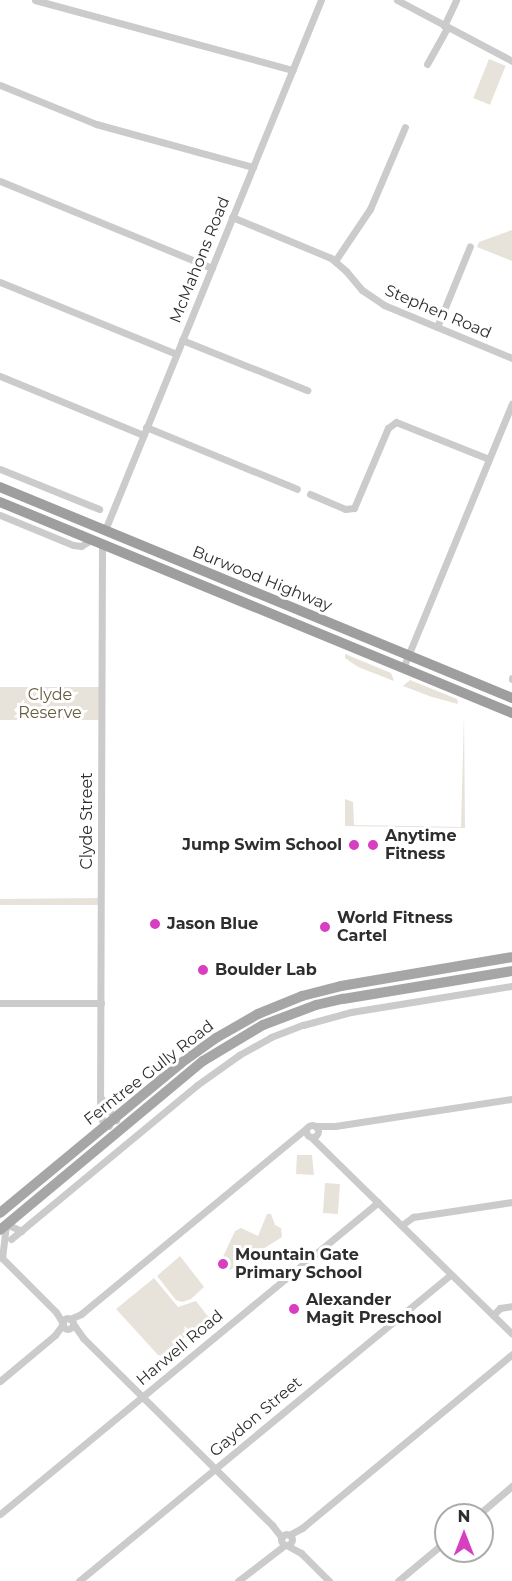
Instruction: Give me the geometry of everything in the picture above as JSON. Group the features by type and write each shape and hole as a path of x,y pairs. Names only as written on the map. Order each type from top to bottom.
{"highway":[{"name":"Burwood Highway","path":"0,487 512,698"},
{"name":"Burwood Highway","path":"0,502 512,713"},
{"path":"97,542 105,530"}],"main road":[{"name":"Ferntree Gully Road","path":"0,1213 203,1046 270,1008 341,986 512,957"},
{"path":"469,964 471,978"},
{"name":"Ferntree Gully Road","path":"3,1227 203,1062 236,1040 285,1015 331,1001 369,993 512,971"}],"street":[{"path":"35,0 293,70"},
{"name":"McMahons Road","path":"105,530 321,0"},
{"path":"397,0 512,61"},
{"path":"428,64 456,0"},
{"path":"0,85 99,125 253,166"},
{"path":"335,261 368,215 405,127"},
{"path":"0,181 212,268"},
{"name":"Stephen Road","path":"232,217 335,261 370,297 512,358"},
{"path":"437,327 470,246"},
{"path":"0,282 176,354"},
{"path":"182,340 307,390"},
{"path":"0,376 297,489"},
{"path":"403,668 512,404"},
{"path":"390,415 393,423"},
{"path":"309,494 353,512 388,428 393,423 402,423 489,459"},
{"path":"0,469 99,509"},
{"name":"Burwood Highway","path":"0,516 73,545 81,546 97,542"},
{"name":"Clyde Street","path":"97,542 100,1116 106,1125"},
{"path":"11,1239 162,1114 239,1055 271,1037 323,1018 388,1005 510,986 512,979"},
{"path":"369,993 388,1005"},
{"path":"323,1018 331,1001"},
{"path":"0,1003 101,1003"},
{"path":"101,1098 115,1117 114,1153"},
{"path":"0,1381 291,1140 335,1126 512,1099"},
{"path":"141,1113 162,1114"},
{"path":"106,1125 116,1134"},
{"path":"313,1133 323,1148 512,1334"},
{"name":"Harwell Road","path":"0,1515 378,1202"},
{"path":"402,1225 413,1217 512,1202"},
{"path":"22,1231 3,1227 1,1257 329,1581"},
{"name":"Gaydon Street","path":"79,1581 451,1274"},
{"path":"493,1315 500,1308 512,1306"},
{"path":"238,1581 512,1354"},
{"path":"492,1503 512,1486"},
{"path":"398,1581 434,1551"}],"green space":[{"path":"489,59 506,66 490,105 473,98"},
{"path":"512,230 512,261 477,247 479,242"},
{"path":"345,654 391,673 394,681 358,667 345,658"},
{"path":"410,680 457,699 458,704 403,686"},
{"name":"Clyde Reserve","path":"0,687 100,687 100,720 0,720"},
{"path":"464,714 465,828 345,826 345,799 353,802 354,825 461,827"},
{"path":"101,898 101,905 0,905 0,899"},
{"path":"297,1155 312,1155 314,1175 296,1174"},
{"path":"325,1183 340,1184 338,1214 323,1213"},
{"path":"267,1214 271,1214 275,1225 281,1228 282,1237 230,1270 220,1263 235,1231 241,1228 258,1236"},
{"path":"180,1256 204,1287 191,1299 182,1302 176,1300 157,1276"},
{"path":"154,1278 178,1307 196,1301 210,1319 176,1353 168,1356 158,1355 116,1309"}],"place":[{"name":"Jump Swim School","path":"354,845"},
{"name":"Anytime Fitness","path":"373,845"},
{"name":"Jason Blue","path":"155,924"},
{"name":"World Fitness Cartel","path":"325,927"},
{"name":"Boulder Lab","path":"203,970"},
{"name":"Mountain Gate Primary School","path":"223,1264"},
{"name":"Alexander Magit Preschool","path":"294,1309"}]}
